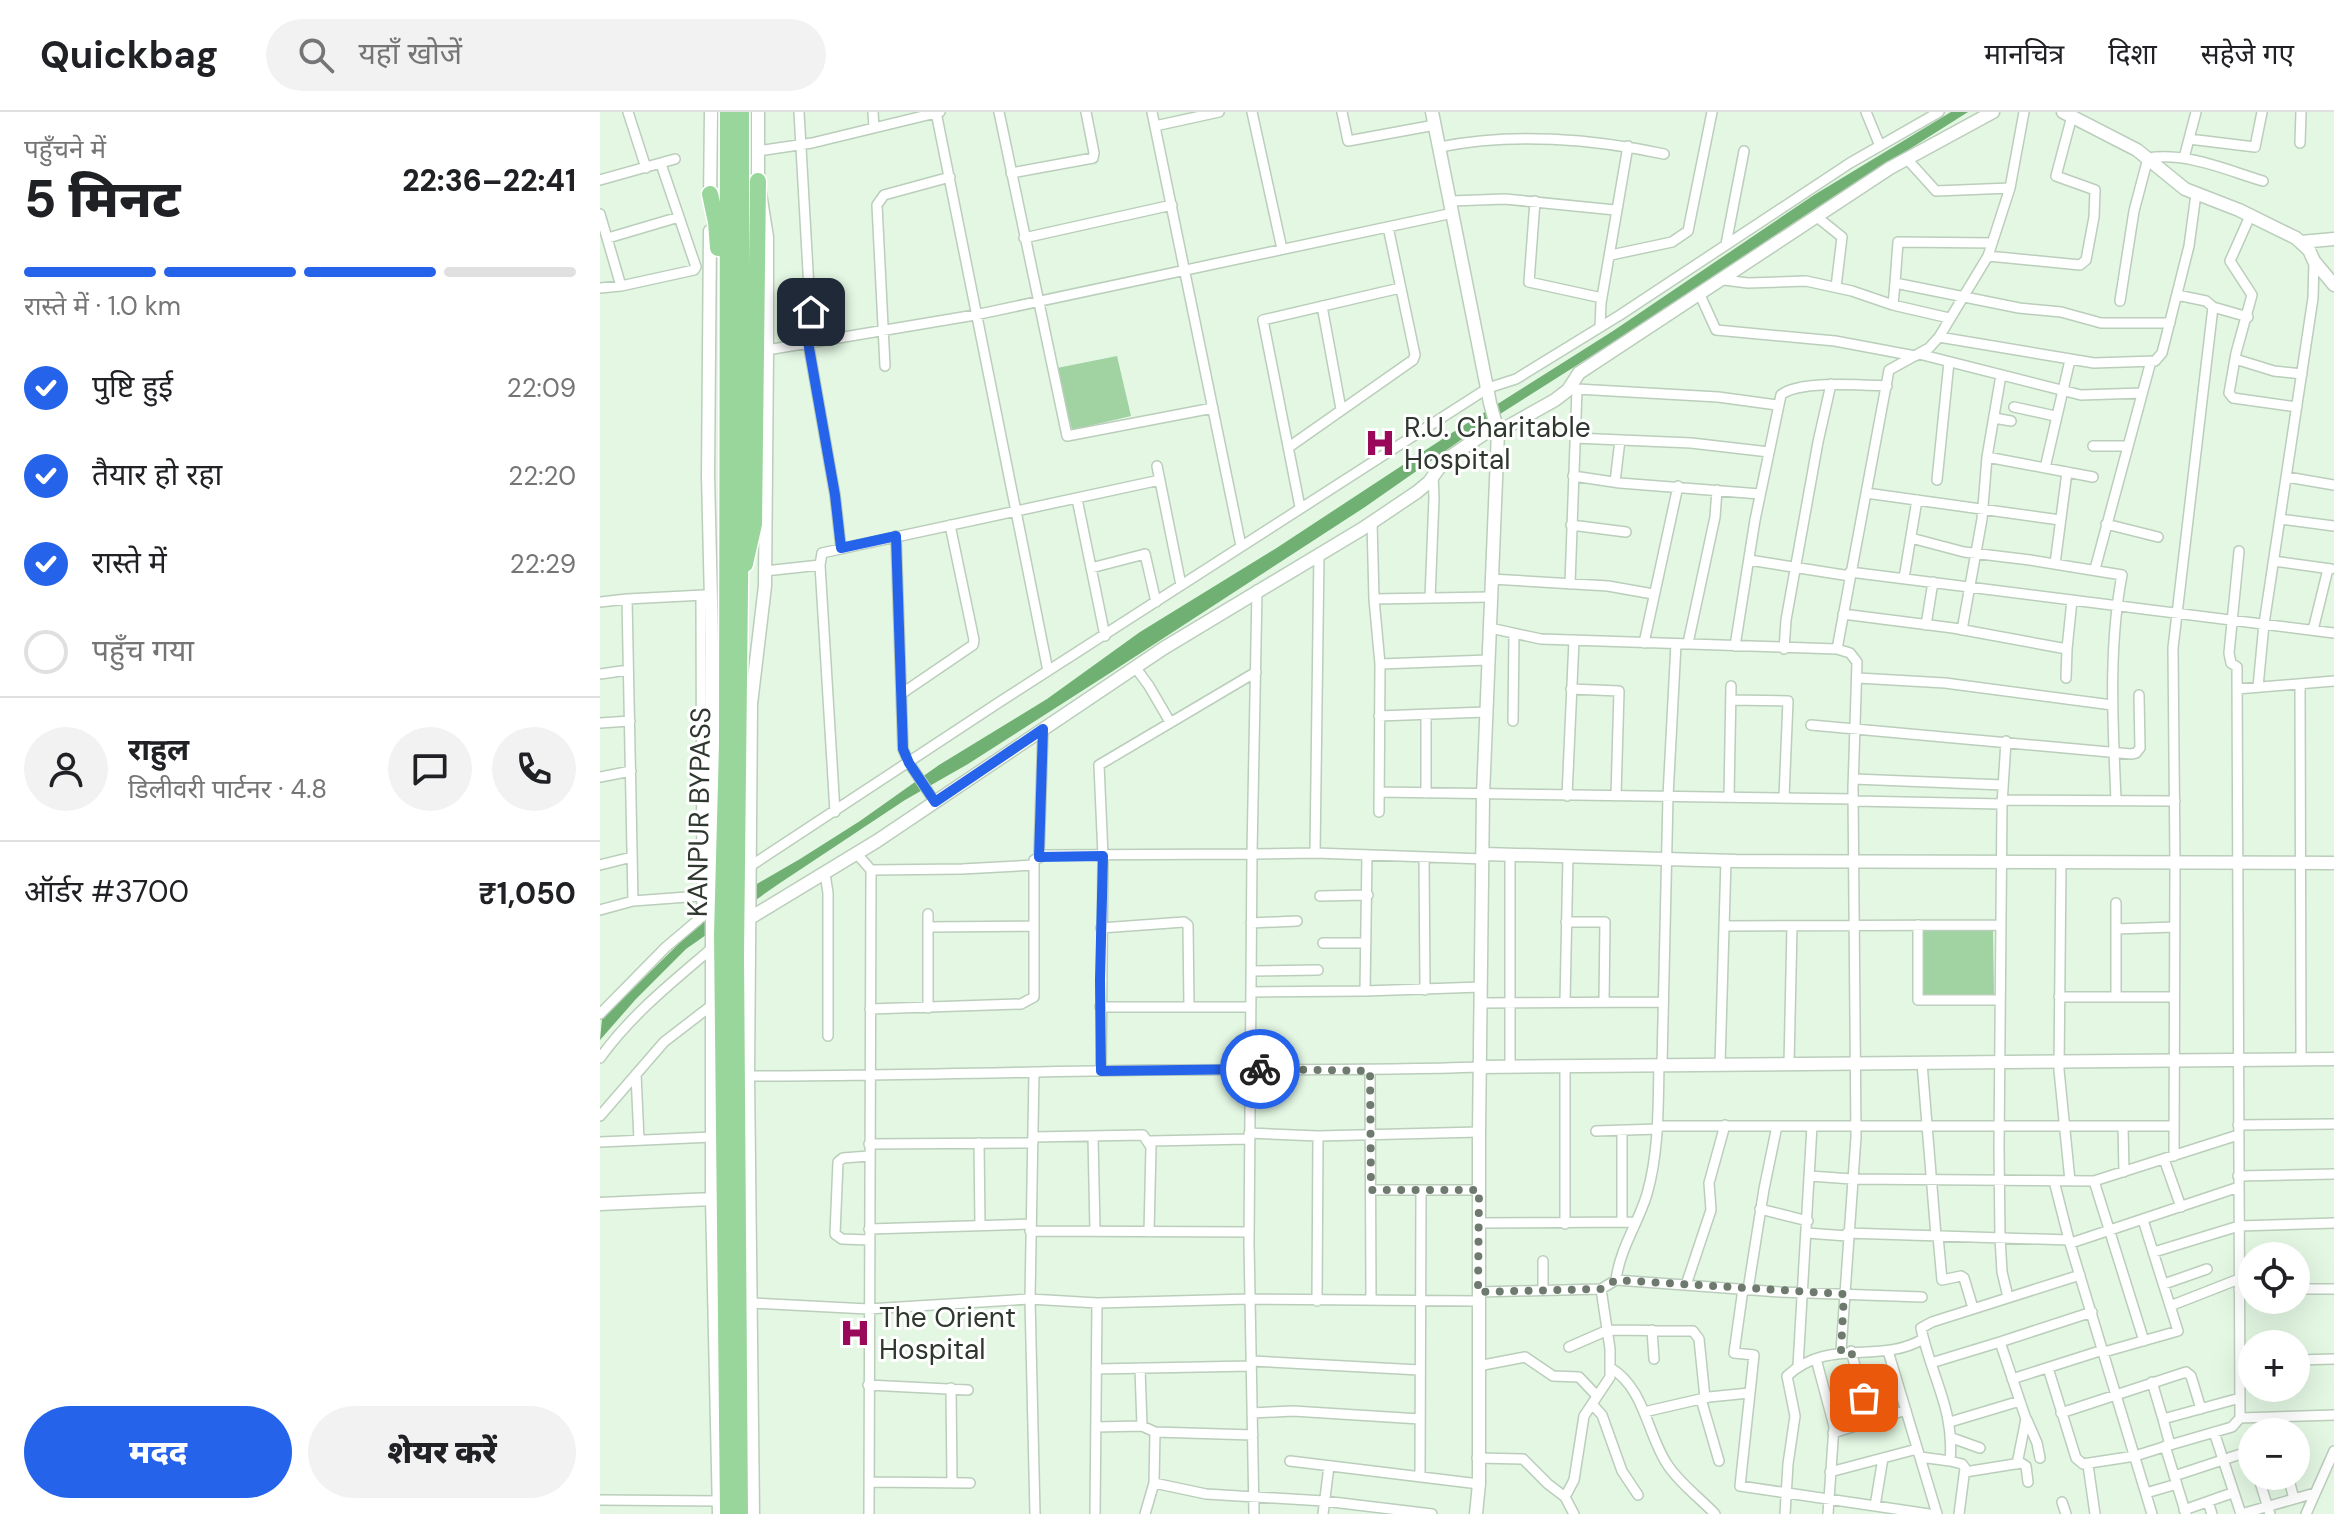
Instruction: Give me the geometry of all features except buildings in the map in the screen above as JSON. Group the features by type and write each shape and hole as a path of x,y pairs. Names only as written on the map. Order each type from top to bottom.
{"highway":[{"name":"KANPUR BYPASS","path":"728,112 740,1514"},
{"name":"KANPUR BYPASS","path":"722,1510 722,935 734,566 741,112"},
{"path":"710,194 717,230 717,516 734,566 747,561 754,524 758,181"}],"street":[{"path":"628,112 646,168"},
{"path":"708,913 701,896 711,112"},
{"path":"753,1514 749,867 751,704 765,571 767,350 767,237 758,181 758,112"},
{"path":"799,112 810,342 841,548"},
{"path":"873,112 874,128"},
{"path":"758,151 801,145 938,112 975,315 1048,671"},
{"path":"999,112 1067,436 1213,408"},
{"path":"1011,173 1093,158 1086,112"},
{"path":"1152,112 1241,546"},
{"path":"1155,126 1219,112"},
{"path":"1252,112 1282,249"},
{"path":"1342,112 1348,141 1434,118 1497,426 1483,795 1479,1484 1476,1514"},
{"path":"1611,255 1672,242 1688,231 1712,112"},
{"path":"1866,112 1880,146"},
{"path":"749,867 1300,507 1488,388 1516,379 1880,146 1939,112"},
{"path":"1570,584 1574,388 1579,373 1907,159 1993,112"},
{"path":"1837,649 1891,367 1929,348 1939,337 1988,256 2010,188 2024,112"},
{"path":"2184,158 2196,112"},
{"path":"2189,139 2255,147 2262,112"},
{"path":"2300,143 2301,112"},
{"path":"1988,256 2080,265 2086,260 2094,217 2095,190 2058,178 2056,174 2067,114 2117,138 2148,158 2185,189 2250,216 2301,242 2334,285"},
{"path":"1440,147 1506,140 1601,142 1664,154"},
{"path":"1600,327 1615,210 1628,146"},
{"path":"1726,244 1744,151"},
{"path":"2148,158 2164,155 2184,158 2263,181"},
{"path":"2120,301 2134,211 2148,158"},
{"path":"600,180 675,159"},
{"path":"1907,159 1936,191 2010,188"},
{"path":"600,288 621,286 694,270 696,267 661,164"},
{"path":"885,366 879,199 950,177"},
{"path":"1939,337 2094,363 2159,358 2189,246 2196,194"},
{"path":"767,350 975,315 1388,227 1452,207 1505,199 1615,210"},
{"path":"1535,201 1529,282 1602,298"},
{"path":"1024,238 1172,205"},
{"path":"2250,216 2230,261 2251,291 2248,317 2228,388 2231,397 2297,407"},
{"path":"608,238 679,217"},
{"path":"1817,217 1842,237 1836,287"},
{"path":"601,220 621,286"},
{"path":"1289,447 1413,360 1415,355 1388,227"},
{"path":"2301,242 2334,239"},
{"path":"1893,305 1898,242 1992,243"},
{"path":"2258,687 2264,624 2313,298 2314,261"},
{"path":"1724,280 1748,283 1806,281 1949,318"},
{"path":"1895,283 2019,308 2061,312 2101,323 2170,323"},
{"path":"1300,507 1263,320 1400,288"},
{"path":"1700,295 1716,330 1835,341 1917,355 2081,395 2142,393"},
{"path":"2177,295 2206,301 2213,307 2248,317"},
{"path":"1322,306 1341,409"},
{"path":"2174,1156 2173,648 2213,307"},
{"path":"2235,359 2274,371 2302,374"},
{"path":"2045,468 2070,360"},
{"path":"2095,569 2151,361"},
{"path":"1937,480 1949,362"},
{"path":"1962,630 2001,375"},
{"path":"1735,646 1777,405 1786,390 1831,384 1887,386"},
{"path":"1784,649 1795,567 1831,384"},
{"path":"750,915 857,854 932,797 1257,590 1372,522 1417,492 1444,461 1497,426 1574,388 1718,397 1777,405"},
{"path":"2014,407 2055,416"},
{"path":"1994,418 2011,421"},
{"path":"1575,438 1691,443 1769,452"},
{"path":"1615,482 1620,440"},
{"path":"2093,446 2128,446"},
{"path":"1987,457 2093,477"},
{"path":"1157,466 1181,585"},
{"path":"2055,564 2067,472"},
{"path":"1430,598 1433,475"},
{"path":"1573,476 1760,494"},
{"path":"2287,477 2334,485"},
{"path":"835,812 820,565 822,553 1160,480"},
{"path":"1644,643 1678,486"},
{"path":"1688,643 1713,528 1717,490"},
{"path":"1866,493 2060,520"},
{"path":"1077,499 1105,636"},
{"path":"1904,578 1917,500"},
{"path":"2280,519 2334,526"},
{"path":"1372,522 1380,664 1379,812"},
{"path":"2106,524 2158,537"},
{"path":"901,694 973,645 950,525"},
{"path":"1571,525 1626,532"},
{"path":"896,536 903,749 932,797"},
{"path":"1911,538 1974,553 2122,575 2116,605 2112,705 2116,800"},
{"path":"2239,551 2229,653 2231,663 2237,667 2239,1242"},
{"path":"1315,853 1319,553"},
{"path":"1091,568 1145,554 1156,602"},
{"path":"1749,560 2334,633"},
{"path":"2274,561 2331,569 2313,630"},
{"path":"765,571 820,565"},
{"path":"1491,579 1608,586 1653,594"},
{"path":"1926,625 1933,582"},
{"path":"1254,1514 1249,1136 1257,590"},
{"path":"600,602 705,595"},
{"path":"600,1500 722,1510 712,1199 712,1005 708,913 712,643 705,595"},
{"path":"1374,599 1490,597"},
{"path":"627,599 633,901"},
{"path":"2066,678 2072,600"},
{"path":"1843,614 1962,630 2067,649"},
{"path":"1490,628 1541,639 1837,649 1853,655 1857,662 1854,779 1856,1125 1844,1294 1846,1351 1870,1421"},
{"path":"1513,721 1514,634"},
{"path":"1567,796 1574,640"},
{"path":"1616,1280 1623,1251 1648,1189 1658,1128 1676,644"},
{"path":"1380,664 1488,660"},
{"path":"1135,667 1170,722"},
{"path":"600,674 628,670"},
{"path":"1101,1071 1103,856 1099,765 1256,672"},
{"path":"1858,678 1945,683 2112,705"},
{"path":"2237,689 2334,681"},
{"path":"2300,684 2301,1059"},
{"path":"1729,797 1731,686"},
{"path":"1571,689 1619,691 1616,796"},
{"path":"1811,725 2131,754 2139,751 2139,695"},
{"path":"1731,700 1788,701 1784,797"},
{"path":"1379,716 1486,712"},
{"path":"1426,715 1426,793"},
{"path":"600,723 630,721"},
{"path":"870,1009 1028,1002 1034,997 1036,861 1043,729"},
{"path":"2006,741 2002,802 1999,1180 2002,1272 2008,1297"},
{"path":"600,777 631,771"},
{"path":"1854,779 2003,785"},
{"path":"1379,792 2002,802 2175,801"},
{"path":"871,870 962,869 1103,856 1315,853 1726,860 2334,863"},
{"path":"857,854 871,870 869,1514"},
{"path":"1365,991 1367,855"},
{"path":"1510,855 1510,1067"},
{"path":"1565,1002 1568,856"},
{"path":"600,865 632,857"},
{"path":"1424,857 1425,990"},
{"path":"1720,1064 1726,860"},
{"path":"2061,862 2059,1062 2070,1181"},
{"path":"825,874 828,893 828,1036"},
{"path":"1320,896 1368,895"},
{"path":"600,910 633,901 701,896"},
{"path":"2116,903 2116,997"},
{"path":"600,1014 666,947 708,913"},
{"path":"928,914 928,1008"},
{"path":"1251,923 1297,921"},
{"path":"1101,928 1184,922 1188,925 1189,1007"},
{"path":"1566,922 1605,922 1604,1002"},
{"path":"1918,925 1918,1000 2000,1000"},
{"path":"1724,926 2001,925"},
{"path":"928,927 1034,926"},
{"path":"1789,1064 1792,927"},
{"path":"2116,929 2174,927"},
{"path":"1323,943 1366,943"},
{"path":"600,1058 639,1010 711,944"},
{"path":"1251,971 1318,970"},
{"path":"1251,992 1481,987"},
{"path":"2059,997 2174,997"},
{"path":"1481,1003 1663,1002"},
{"path":"600,1116 664,1042 712,1005"},
{"path":"1100,1007 1251,1007"},
{"path":"748,1076 2334,1059"},
{"path":"1922,1063 1942,1280 1964,1278 1973,1308"},
{"path":"1565,1067 1565,1224"},
{"path":"1370,1071 1371,1300"},
{"path":"1034,1072 1030,1299 1035,1514"},
{"path":"636,1074 639,1140"},
{"path":"1810,1176 2094,1181 2174,1156 2238,1130 2334,1124"},
{"path":"1596,1131 1725,1125 2174,1126"},
{"path":"1686,1285 1711,1210 1709,1183 1725,1125"},
{"path":"1777,1126 1734,1353 1754,1355 1740,1486 1929,1514"},
{"path":"1798,1366 1812,1126"},
{"path":"2123,1126 2124,1172"},
{"path":"1622,1130 1622,1222"},
{"path":"869,1144 979,1143 1143,1135 1150,1141 1479,1132"},
{"path":"1093,1136 1095,1231"},
{"path":"1317,1301 1318,1136"},
{"path":"600,1142 712,1137"},
{"path":"1149,1232 1150,1141"},
{"path":"979,1143 980,1225"},
{"path":"869,1156 843,1158 838,1162 835,1234 842,1239 869,1240"},
{"path":"2164,1159 2181,1207"},
{"path":"1807,1233 2000,1237 2070,1242 2181,1207 2238,1182 2334,1174"},
{"path":"2054,1181 2152,1514"},
{"path":"2094,1181 2144,1341"},
{"path":"1371,1190 1479,1190"},
{"path":"1420,1475 1421,1190"},
{"path":"600,1204 712,1199"},
{"path":"1760,1209 1808,1221"},
{"path":"2012,1379 2178,1331 2143,1220"},
{"path":"1479,1223 1636,1222"},
{"path":"2154,1252 2239,1226 2334,1223"},
{"path":"869,1229 980,1225 1095,1231 1249,1232"},
{"path":"1543,1261 1543,1290"},
{"path":"2164,1284 2207,1269"},
{"path":"1950,1461 1950,1422 1923,1339 1923,1325 2080,1275"},
{"path":"752,1303 868,1309 1030,1299 1097,1303 1250,1299 1421,1301 1543,1290 1601,1289 1616,1280 1746,1290 1922,1297"},
{"path":"2170,1306 2238,1285"},
{"path":"1565,1497 1574,1480 1584,1416 1610,1377 1608,1330 1601,1289"},
{"path":"2310,1289 2334,1289"},
{"path":"1095,1514 1097,1303"},
{"path":"1931,1363 2092,1312"},
{"path":"1569,1347 1608,1330 1693,1331 1697,1335 1703,1398 1719,1461"},
{"path":"1652,1330 1654,1359"},
{"path":"1785,1514 1795,1416 1787,1376 1798,1366 1816,1359 1846,1351 1888,1351 1923,1339"},
{"path":"2000,1342 2040,1458"},
{"path":"1888,1351 1937,1514"},
{"path":"1478,1366 1525,1357 1553,1376 1579,1377 1602,1415 1622,1471 1638,1495"},
{"path":"1816,1359 1833,1417 1828,1514"},
{"path":"2310,1360 2334,1359"},
{"path":"1096,1369 1252,1364 1419,1370"},
{"path":"1140,1368 1142,1426"},
{"path":"1611,1368 1622,1375 1644,1412 1666,1463 1715,1514"},
{"path":"2048,1368 2076,1458 2083,1464 2135,1456 2232,1427 2238,1420"},
{"path":"2061,1413 2182,1372 2188,1373 2201,1409"},
{"path":"2152,1382 2185,1512 2232,1493"},
{"path":"868,1385 968,1390"},
{"path":"951,1388 952,1482"},
{"path":"1644,1412 1703,1398 1749,1393"},
{"path":"2163,1419 2238,1399"},
{"path":"1950,1422 2020,1401"},
{"path":"2240,1402 2240,1418 2334,1415"},
{"path":"1833,1433 1906,1410"},
{"path":"1252,1413 1293,1411 1420,1419"},
{"path":"2017,1464 2026,1419"},
{"path":"1096,1427 1142,1426 1155,1432 1253,1435"},
{"path":"1145,1514 1154,1483 1155,1432"},
{"path":"2214,1432 2241,1514 2268,1510 2315,1493"},
{"path":"1952,1438 1980,1448"},
{"path":"2306,1514 2334,1451"},
{"path":"1830,1472 1883,1458 1918,1453 1962,1464 1965,1472 1959,1514"},
{"path":"2146,1493 2238,1455"},
{"path":"1477,1458 1523,1459 1565,1497 1574,1514"},
{"path":"1875,1506 1883,1458"},
{"path":"1290,1461 1479,1484"},
{"path":"1965,1472 2017,1464 2026,1466 2028,1482"},
{"path":"2088,1465 2095,1514"},
{"path":"1323,1514 1329,1466"},
{"path":"869,1482 970,1483"},
{"path":"1154,1483 1206,1494 1324,1501 1432,1514"},
{"path":"2262,1490 2268,1510"},
{"path":"2292,1490 2294,1499"},
{"path":"2062,1502 2066,1514"},
{"path":"2208,1502 2212,1514"}],"shaded area":[{"path":"1951,112 1968,112 1848,188 1754,253 1478,428 1365,507 1110,673 968,764 905,800 777,885 686,949 600,1040 602,1019 699,924 755,885 860,821 939,765 1047,699 1140,632 1275,549 1613,331 1814,195"},
{"path":"1117,356 1131,416 1072,430 1057,368"},
{"path":"1993,930 1994,996 1922,995 1923,931"}],"way so far":[{"path":"1260,1069 1370,1071 1371,1190 1479,1190 1478,1292 1601,1289 1616,1280 1844,1294 1841,1351 1851,1351 1864,1398"}],"place":[{"name":"R.U. Charitable Hospital","path":"1380,443"},
{"name":"The Orient Hospital","path":"855,1333"}],"route":[{"path":"811,312 812,342 808,342 835,495 841,548 896,536 903,749 909,763 935,802 1043,729 1039,857 1103,856 1101,1071 1260,1069"}]}
